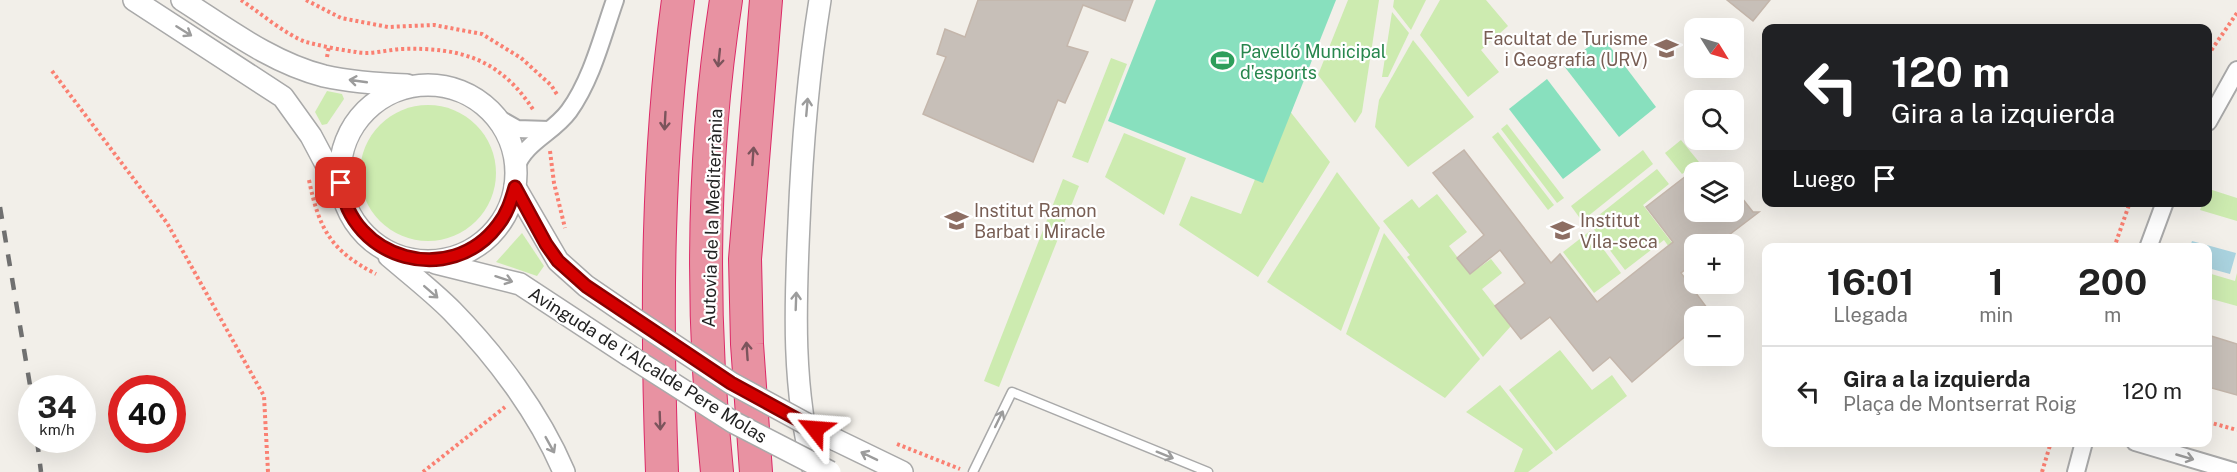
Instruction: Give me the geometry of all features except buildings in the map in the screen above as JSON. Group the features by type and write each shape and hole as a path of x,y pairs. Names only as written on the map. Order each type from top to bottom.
{"highway":[{"path":"662,472 659,263 661,186 666,110 678,0"},
{"name":"Autovia de la Mediterrània","path":"717,472 708,321 708,244 710,163 726,0"},
{"name":"Autovia de la Mediterrània","path":"756,472 747,344 745,259 765,0"}],"street":[{"path":"134,0 282,97 311,136 358,227 451,310 520,394 564,472"},
{"path":"182,0 273,56 323,75 375,83 452,88 483,104 496,117 510,141 515,177"},
{"path":"370,240 406,259 427,261 447,259 467,252 484,240 498,225 509,207 515,177 526,149 569,111 596,58 615,0"},
{"path":"814,472 806,443 795,338 802,163 812,47 820,0"},
{"path":"2212,115 2237,70"},
{"path":"342,196 341,163 344,146 355,124 371,105 393,92 416,85"},
{"path":"496,117 517,129 549,130"},
{"name":"Avinguda de l'Alcalde Pere Molas","path":"515,177 558,261 586,286 731,383 836,440 902,472"},
{"path":"2150,243 2164,207"},
{"name":"Avinguda de l'Alcalde Pere Molas","path":"427,261 520,284 733,422 830,472"},
{"path":"2076,472 2083,447"},
{"path":"2152,447 2236,472"}],"lane":[{"path":"973,472 1012,393 1208,472"}],"path":[{"path":"241,0 304,41 329,46 323,75"},
{"path":"306,0 341,18 388,27 434,25 482,34 521,58 551,85 569,111"},
{"path":"2212,49 2237,13"},
{"path":"52,71 167,223 264,396 268,472"},
{"path":"308,172 320,215 334,245 344,256 378,275"},
{"path":"2116,243 2128,207"},
{"path":"423,472 520,394"},
{"path":"2212,423 2237,430"},
{"path":"2042,472 2049,447"}],"green space":[{"name":"Pavelló Municipal d'esports","path":"1156,0 1336,0 1263,183 1108,121"},
{"path":"1348,0 1379,0 1362,112 1355,123 1318,75"},
{"path":"1394,0 1426,0 1411,30 1393,7"},
{"path":"1440,0 1486,0 1508,26 1481,50 1499,72 1468,97 1420,35"},
{"path":"1392,12 1409,33 1388,77 1382,77"},
{"path":"1602,36 1656,107 1619,137 1564,66"},
{"path":"1413,40 1474,117 1408,167 1375,127 1379,100"},
{"path":"1111,58 1127,64 1088,163 1072,157"},
{"path":"1547,79 1601,150 1563,179 1509,109"},
{"path":"327,91 342,94 344,99 327,124 322,125 315,112"},
{"path":"428,105 454,110 466,116 476,125 485,135 491,147 496,173 491,199 485,211 476,221 466,230 454,236 428,241 402,236 390,230 380,221 371,211 365,199 360,173 365,147 371,135 380,125 390,116 402,110"},
{"path":"1285,105 1330,162 1258,277 1179,225 1191,196 1241,214"},
{"path":"1507,124 1564,198 1557,203 1501,129"},
{"path":"1498,132 1554,205 1548,210 1492,137"},
{"path":"1124,133 1186,158 1164,215 1105,177"},
{"path":"1681,140 1684,144 1684,150 1689,150 1699,162 1684,162 1682,174 1665,153"},
{"path":"1643,150 1653,164 1582,221 1571,206"},
{"path":"1657,169 1669,184 1643,205 1673,244 1669,247 1664,240 1625,270 1589,223"},
{"path":"1337,172 1380,228 1341,331 1267,282"},
{"path":"1063,179 1079,186 999,387 984,381"},
{"path":"2212,190 2237,198 2237,221 2200,210 2201,207 2212,207"},
{"path":"1437,194 1467,232 1449,246 1470,274 1491,259 1502,273 1482,289 1511,326 1483,357 1407,257 1410,255 1383,221 1412,199 1419,208"},
{"path":"1590,231 1621,273 1594,293 1563,252"},
{"path":"522,233 544,266 537,276 496,262"},
{"path":"1384,233 1480,359 1445,398 1346,334"},
{"path":"2237,273 2237,306 2212,299 2212,274 2235,281"},
{"path":"1560,350 1592,390 1612,375 1627,396 1556,451 1509,390"},
{"path":"1500,385 1553,453 1528,472 1514,472 1523,449 1466,412"}],"water":[{"path":"2212,246 2236,253 2230,274 2212,269"}],"railway":[{"path":"0,207 28,375"},
{"path":"39,453 41,472"}],"place":[{"name":"Facultat de Turisme i Geografia (URV)","path":"1666,48"},
{"name":"Pavelló Municipal d'esports","path":"1222,61"},
{"name":"Institut Ramon Barbat i Miracle","path":"956,220"},
{"name":"Institut Vila-seca","path":"1562,230"}],"route":[{"path":"341,183 342,196 349,212 358,227 370,240 406,259 427,261 447,259 467,252 484,240 498,225 509,207 515,187 546,244 558,261 586,286 731,383 815,429"}]}
